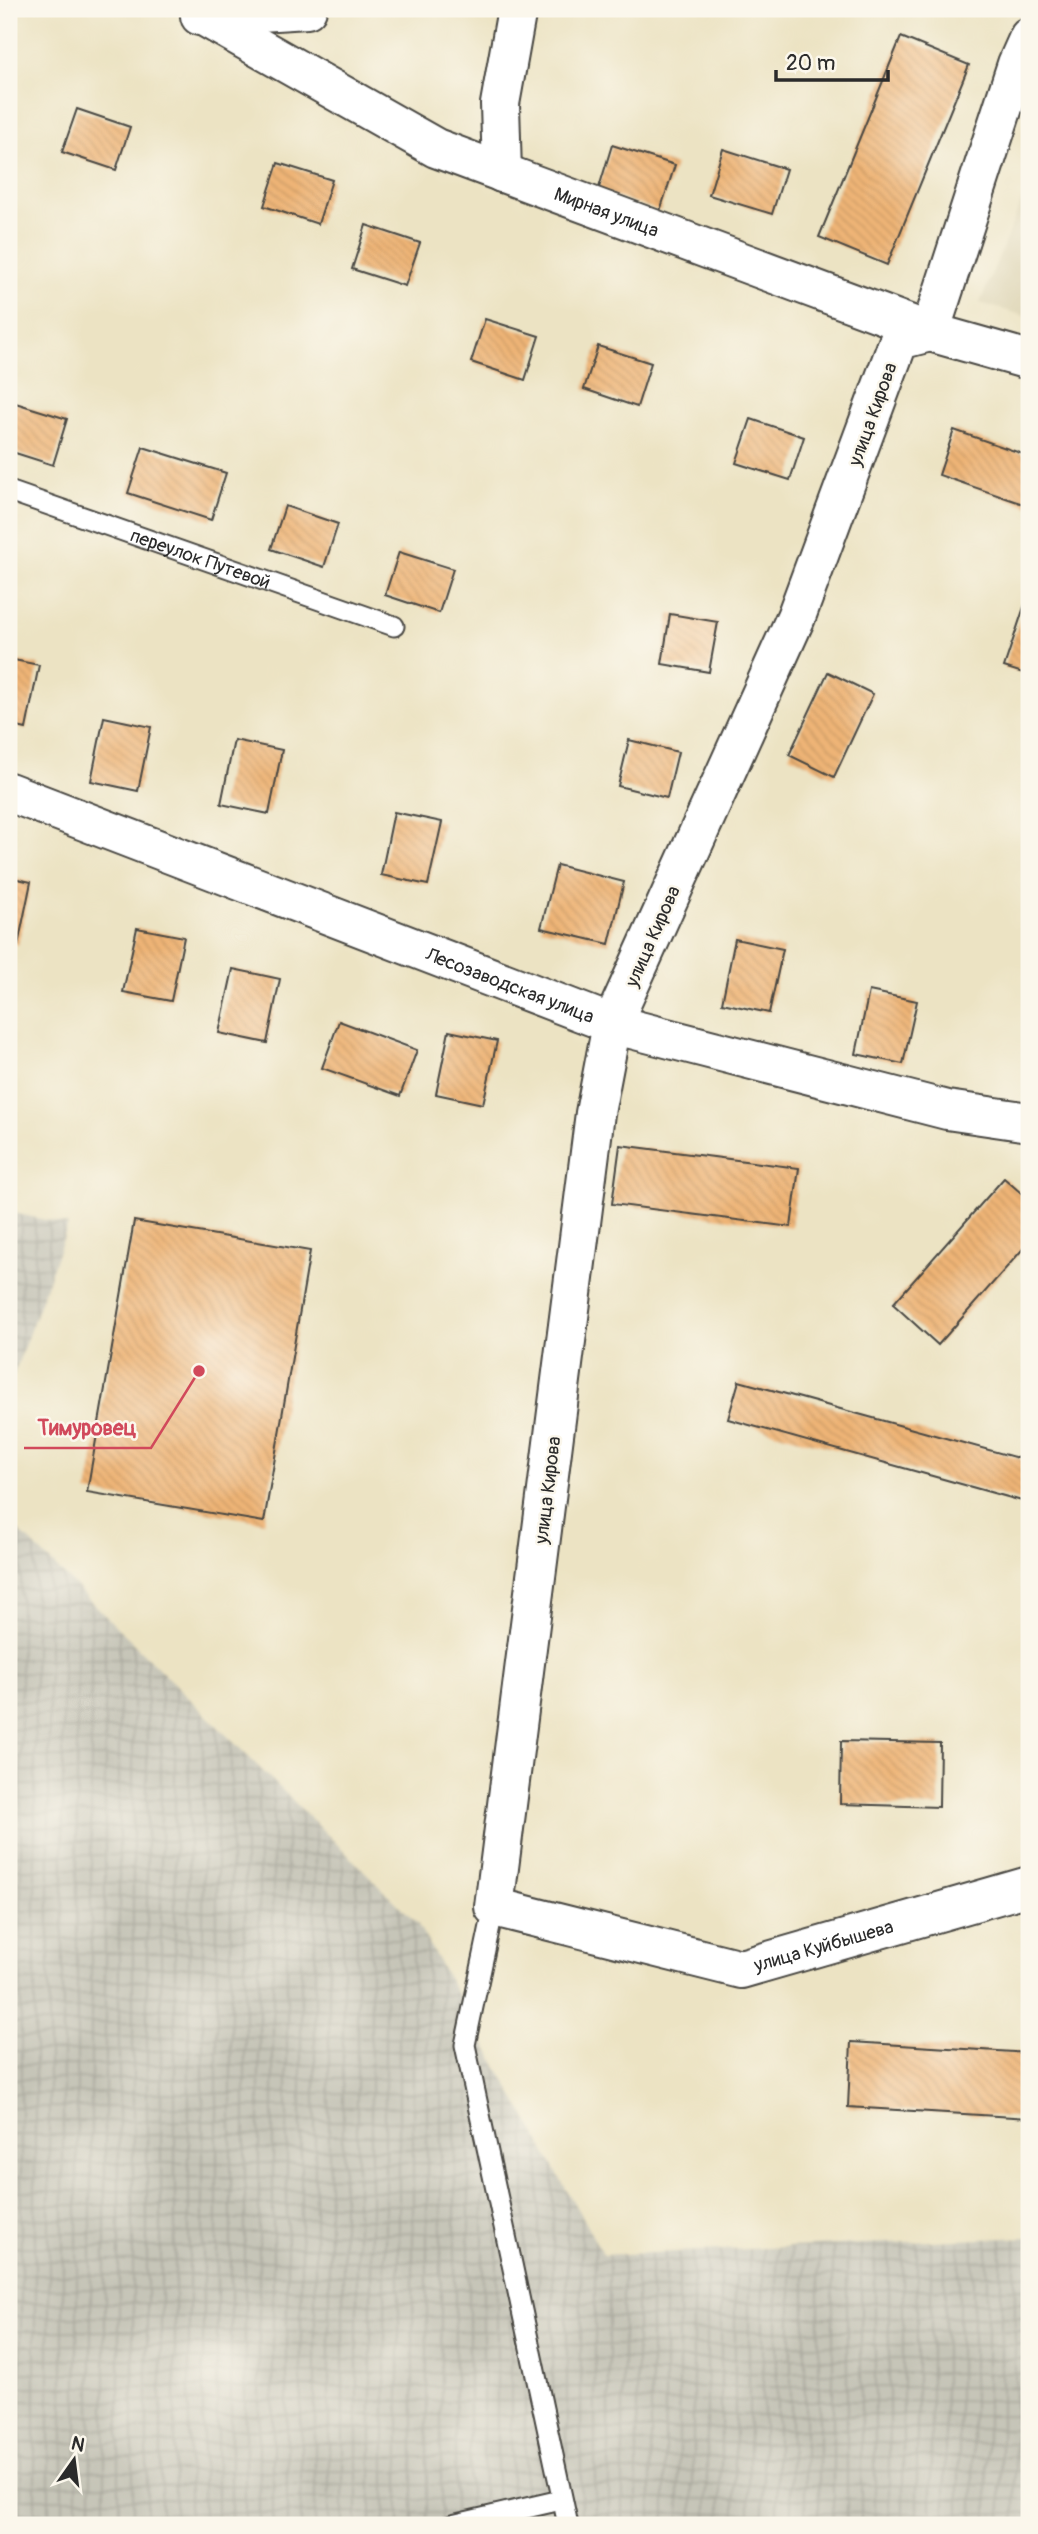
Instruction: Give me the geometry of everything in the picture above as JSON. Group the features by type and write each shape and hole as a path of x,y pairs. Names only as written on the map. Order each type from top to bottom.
{"street":[{"path":"192,13 307,9"},
{"path":"502,173 500,104 517,9"},
{"name":"Мирная улица","path":"192,13 436,148 930,332 1029,360"},
{"path":"930,332 1017,64 1029,37"},
{"name":"улица Кирова","path":"494,1907 594,1127 612,1024 796,617 900,340 930,332"},
{"name":"Лесозаводская улица","path":"9,792 612,1024 947,1110 1029,1122"},
{"name":"улица Куйбышева","path":"494,1907 741,1969 1029,1886"}],"lane":[{"name":"переулок Путевой","path":"9,491 394,626"},
{"path":"494,1907 465,2045 568,2525"},
{"path":"452,2525 561,2500"}],"shaded area":[{"path":"1029,183 1029,317 980,303"},
{"path":"9,1212 68,1225 9,1388"},
{"path":"9,1521 417,1923 603,2255 1029,2237 1029,2525 9,2525"}],"building":[{"path":"901,37 969,65 887,265 819,237"},
{"path":"77,109 130,127 116,170 62,152"},
{"path":"612,145 675,165 660,211 598,191"},
{"path":"723,149 786,169 772,214 709,195"},
{"path":"278,163 332,180 318,224 264,206"},
{"path":"366,225 420,243 405,286 352,269"},
{"path":"485,319 539,336 525,380 471,362"},
{"path":"598,346 651,363 637,407 584,389"},
{"path":"9,401 67,419 53,465 9,451"},
{"path":"751,419 804,437 790,480 736,463"},
{"path":"954,430 1029,456 1029,506 939,475"},
{"path":"143,447 226,473 211,520 128,493"},
{"path":"285,506 338,524 324,567 271,549"},
{"path":"399,552 453,569 439,613 385,595"},
{"path":"1029,592 1029,675 1004,667"},
{"path":"670,614 718,622 709,672 662,664"},
{"path":"9,659 39,665 26,729 9,725"},
{"path":"828,672 873,694 834,777 789,755"},
{"path":"104,717 151,727 138,791 91,781"},
{"path":"234,740 282,750 269,814 221,804"},
{"path":"629,740 678,752 667,798 618,786"},
{"path":"394,812 442,822 428,885 381,875"},
{"path":"557,865 624,882 609,944 541,928"},
{"path":"9,877 31,882 18,945 9,943"},
{"path":"137,928 184,937 171,1001 123,992"},
{"path":"735,939 783,949 769,1013 722,1003"},
{"path":"233,969 280,979 267,1043 219,1033"},
{"path":"869,991 917,1001 903,1064 856,1054"},
{"path":"339,1021 417,1050 400,1096 322,1068"},
{"path":"449,1031 497,1041 483,1104 436,1094"},
{"path":"620,1145 799,1168 791,1227 612,1204"},
{"path":"1004,1178 1029,1200 1029,1242 938,1345 893,1304"},
{"path":"134,1221 310,1251 264,1522 87,1492"},
{"path":"739,1381 1029,1461 1029,1503 728,1419"},
{"path":"841,1741 940,1743 939,1807 840,1804"},
{"path":"851,2042 1029,2053 1029,2118 848,2107"}],"place":[{"name":"Тимуровец","path":"199,1371"}]}
